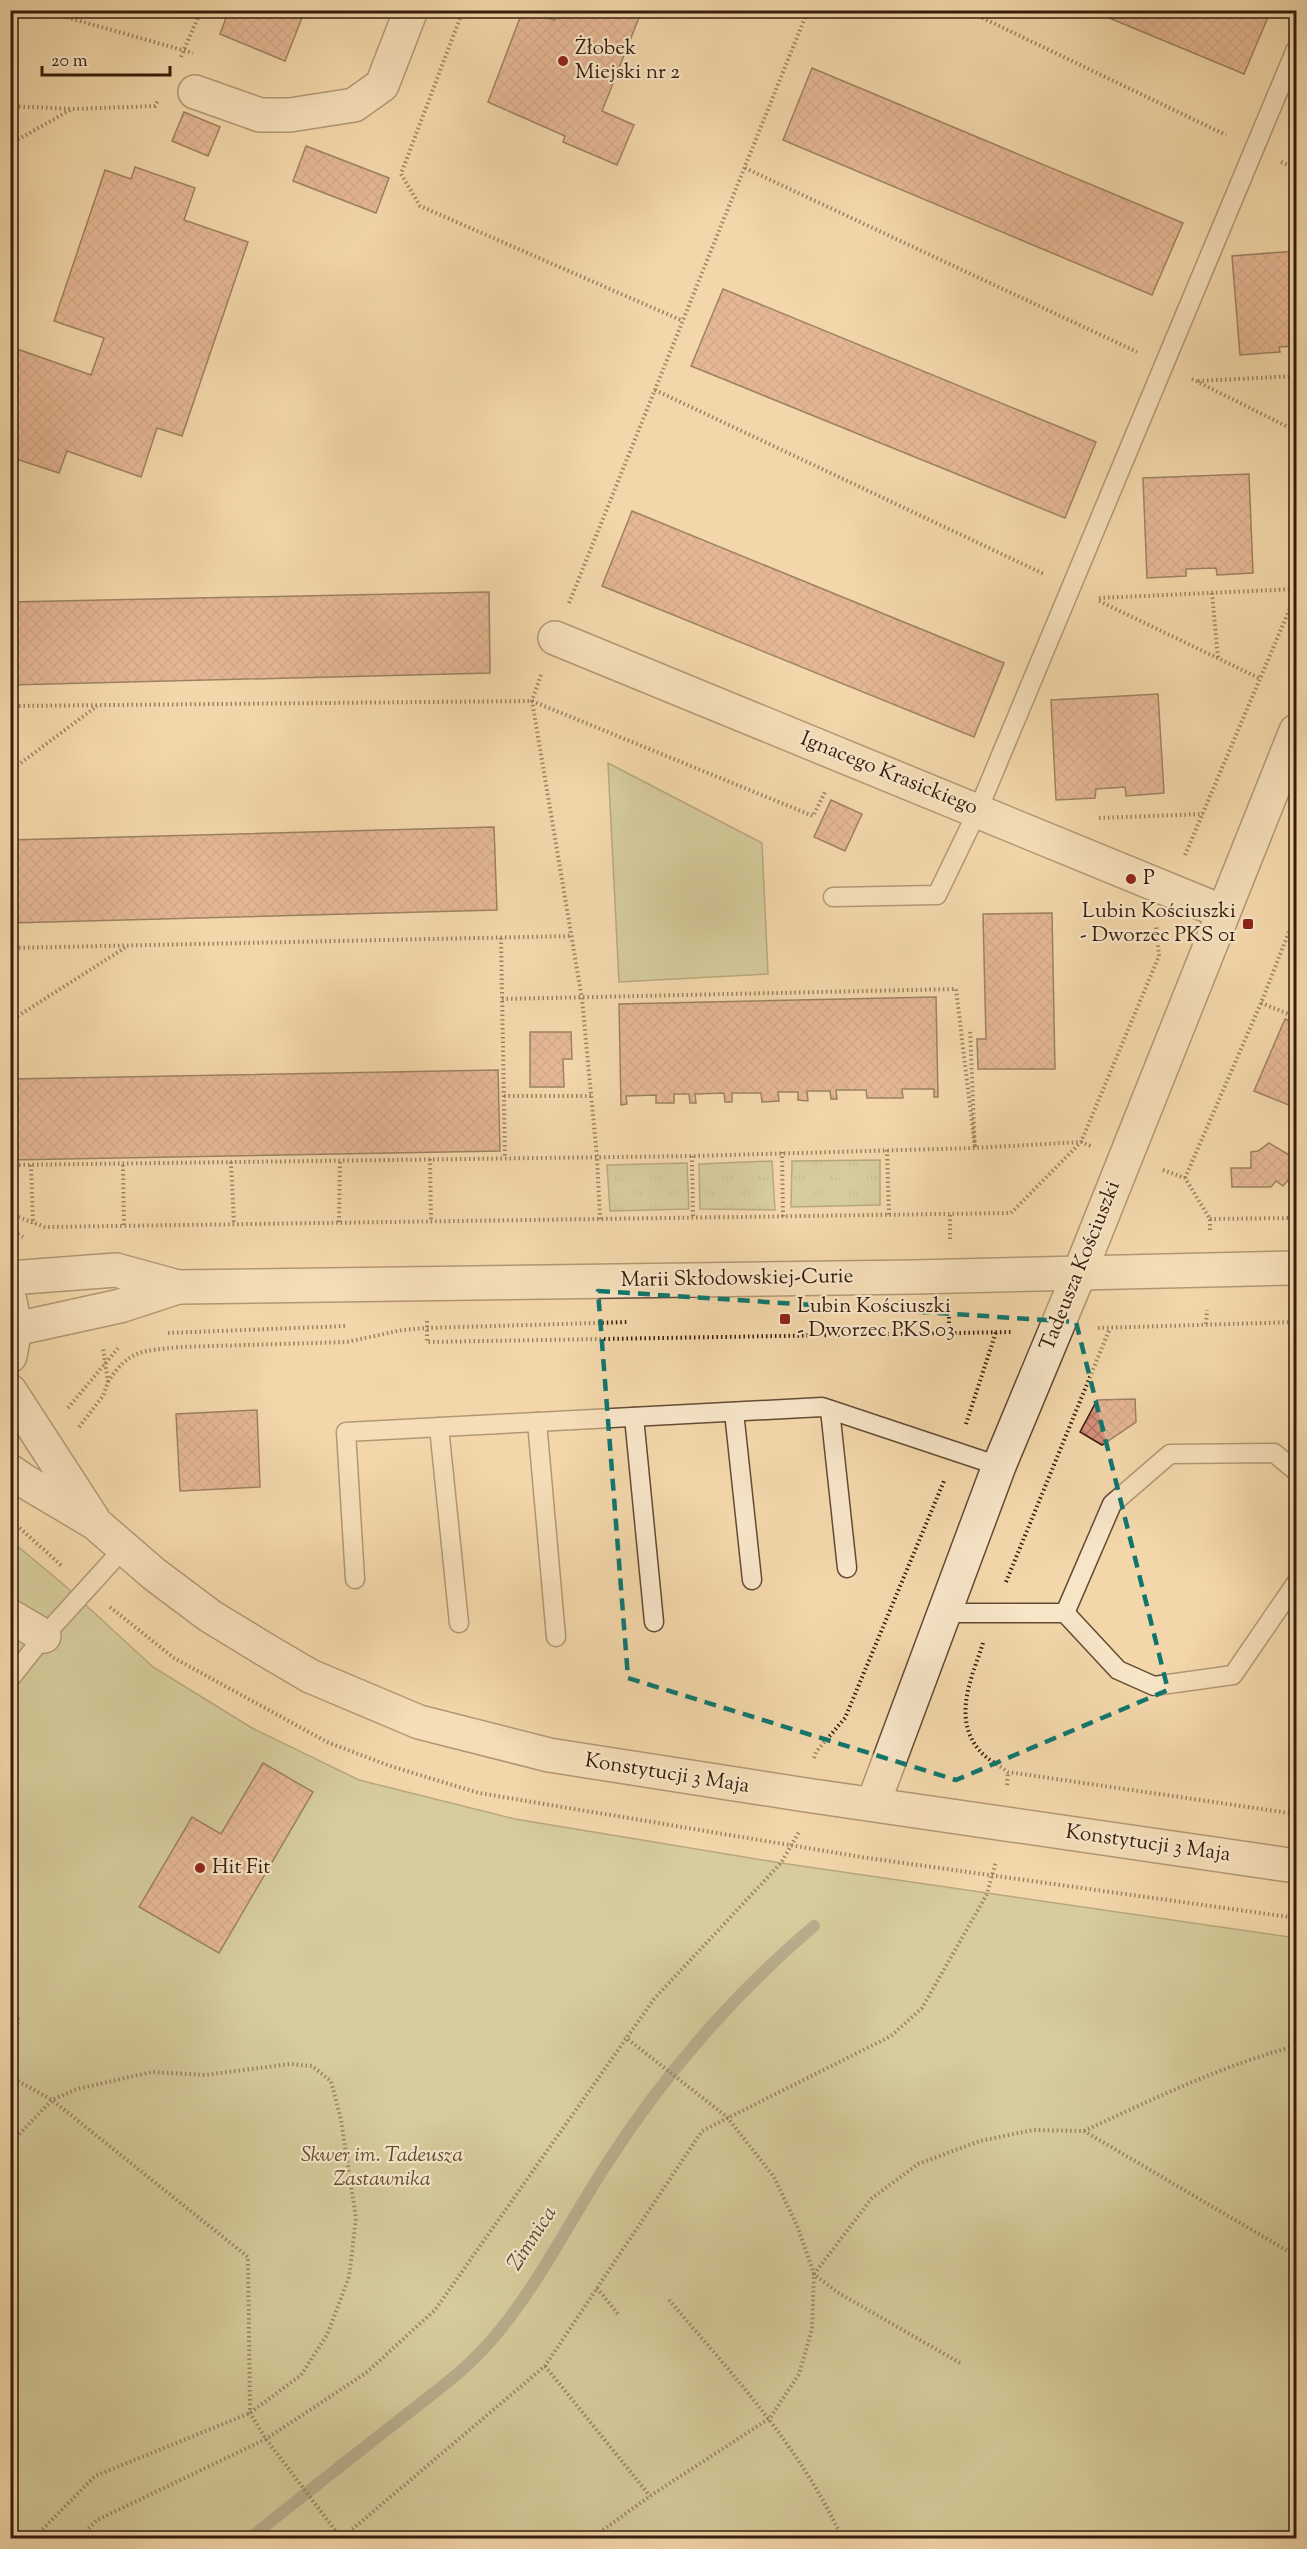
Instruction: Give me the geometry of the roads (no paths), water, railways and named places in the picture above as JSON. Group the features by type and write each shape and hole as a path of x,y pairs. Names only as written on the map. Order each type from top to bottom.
{"street":[{"path":"195,92 260,115 290,115 354,105 382,85 411,10"},
{"name":"Ignacego Krasickiego","path":"555,638 1223,912"},
{"name":"Tadeusza Kościuszki","path":"873,1804 999,1466 1079,1274 1296,731"},
{"name":"Marii Skłodowskiej-Curie","path":"10,1278 116,1270 178,1287 1079,1274 1296,1268"},
{"name":"Marii Skłodowskiej-Curie","path":"12,1329 120,1306 178,1287"},
{"name":"Konstytucji 3 Maja","path":"10,1392 95,1523"},
{"name":"Konstytucji 3 Maja","path":"10,1471 95,1523 123,1549 210,1616 310,1676 420,1722 549,1755 1296,1866"},
{"path":"10,1616 44,1636"}],"lane":[{"path":"833,897 938,896 978,810 1072,588 1296,49"},
{"path":"355,1579 346,1432 822,1407 999,1466"},
{"path":"830,1410 847,1568"},
{"path":"734,1412 752,1580"},
{"path":"634,1417 654,1622"},
{"path":"537,1422 555,1637"},
{"path":"439,1427 459,1623"},
{"path":"1065,1613 1112,1504 1170,1454 1274,1453 1296,1471"},
{"path":"10,1679 44,1636 123,1549"},
{"path":"945,1613 1065,1613 1118,1670 1154,1686 1233,1675 1296,1583"}],"waterway":[{"name":"Zimnica","path":"250,2538 439,2389 485,2348 526,2295 606,2165 651,2100 728,2008 784,1952 814,1926"}],"place":[{"name":"Żłobek Miejski nr 2","path":"563,61"},
{"name":"P","path":"1131,879"},
{"name":"Lubin Kościuszki - Dworzec PKS 01","path":"1248,924"},
{"name":"Lubin Kościuszki - Dworzec PKS 03","path":"785,1319"},
{"name":"Hit Fit","path":"200,1868"}],"park label":[{"name":"Skwer im. Tadeusza Zastawnika","path":"382,2168"}]}
